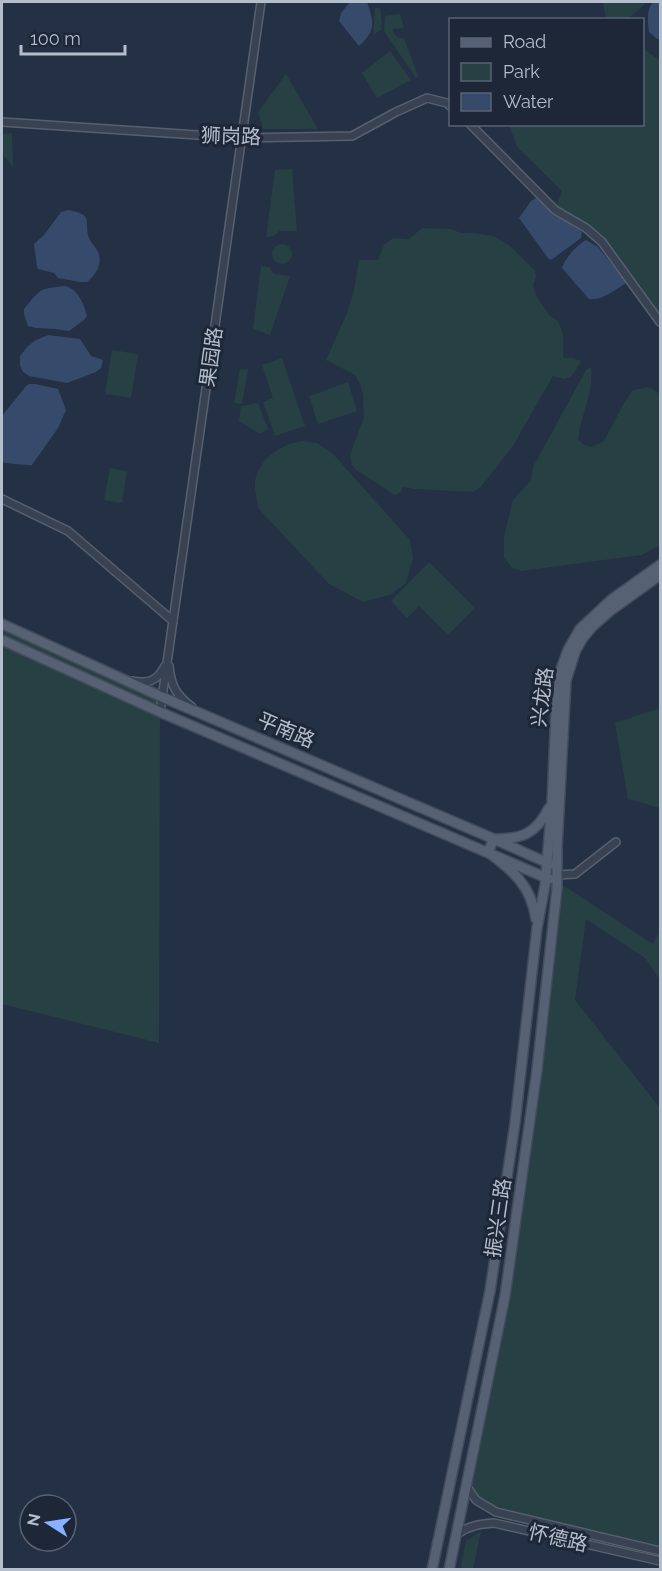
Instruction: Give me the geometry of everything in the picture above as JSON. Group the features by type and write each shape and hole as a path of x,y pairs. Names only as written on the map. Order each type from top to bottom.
{"main road":[{"name":"兴龙路","path":"545,877 552,803 558,690 561,669 568,650 579,629 592,616 660,565"},
{"name":"兴龙路","path":"557,875 564,704 570,666 582,639 592,627 660,575"},
{"name":"平南路","path":"2,624 198,713 494,839 547,863 557,875"},
{"name":"平南路","path":"2,640 160,712 545,877 557,875"},
{"path":"537,928 535,911 525,886 509,868 488,852 494,839 507,839 528,834 544,819 552,803"},
{"name":"振兴三路","path":"449,1569 505,1296 537,1071 557,875"},
{"name":"振兴三路","path":"432,1569 492,1280 515,1123 545,877"},
{"path":"460,1437 476,1440"}],"street":[{"name":"果园路","path":"160,712 261,2"},
{"name":"狮岗路","path":"2,122 242,138 352,136 427,98 449,105"},
{"path":"472,126 555,210 586,228 602,242 660,322"},
{"path":"2,499 68,531 173,621"},
{"path":"122,679 149,682 157,677 168,658"},
{"path":"168,658 174,690 198,713"},
{"path":"557,875 575,874 616,842"},
{"name":"怀德路","path":"467,1487 476,1500 496,1512 660,1551"},
{"name":"怀德路","path":"457,1534 465,1528 494,1523 660,1561"}],"green space":[{"path":"603,2 644,2 645,4 629,18 606,18"},
{"path":"375,8 380,8 382,24 381,30 373,35"},
{"path":"400,14 404,28 393,29 393,33 399,38 404,38 418,76 416,78 384,31 385,16"},
{"path":"644,50 660,60 660,322 602,242 555,210 562,191 517,147 509,126 644,126"},
{"path":"390,51 411,80 377,98 362,73"},
{"path":"286,74 318,129 263,129 258,112"},
{"path":"12,133 13,167 2,154 2,134"},
{"path":"292,169 297,231 279,231 274,236 266,237 275,170"},
{"path":"422,228 451,229 461,233 493,236 509,245 535,271 533,285 536,295 549,315 558,321 563,334 563,358 581,361 572,376 565,379 553,376 513,446 481,487 473,492 403,487 401,492 395,495 356,470 352,465 350,455 364,417 360,384 355,375 326,360 347,313 359,260 378,260 384,245 393,238 409,239"},
{"path":"282,244 289,247 292,254 289,261 282,264 275,261 272,254 275,247"},
{"path":"261,266 269,267 274,274 290,276 270,335 253,329"},
{"path":"112,350 138,354 131,398 105,394"},
{"path":"282,358 305,426 275,436 263,402 273,398 262,365"},
{"path":"591,367 591,386 578,439 583,444 591,447 604,441 633,390 650,387 660,394 660,545 642,555 521,571 512,568 504,558 504,536 513,500 531,480 533,467 586,370"},
{"path":"240,369 248,370 242,404 234,403"},
{"path":"348,382 357,411 318,424 309,396"},
{"path":"258,403 268,429 260,434 239,421 241,406"},
{"path":"303,441 317,443 333,454 410,540 413,558 406,583 390,595 363,602 329,584 259,509 255,481 262,464 280,449"},
{"path":"110,468 127,471 122,503 104,500"},
{"path":"429,562 475,608 448,635 419,606 407,618 391,601"},
{"path":"2,624 162,697 160,712 159,1043 2,1004"},
{"path":"660,708 660,808 628,799 615,723"},
{"path":"558,882 653,944 660,931 660,980 645,958 586,919 575,1000 660,1108 660,1551 489,1509 467,1487 506,1280"},
{"path":"481,1531 473,1569 460,1569 466,1541"}],"water":[{"path":"350,2 367,2 371,15 371,31 359,46 339,21 341,13"},
{"path":"653,2 660,2 660,39 649,32 648,12"},
{"path":"537,197 552,211 582,232 581,238 551,260 519,218 531,201"},
{"path":"68,210 86,217 90,240 99,256 98,268 87,282 58,278 54,273 38,269 37,266 34,244 44,235 61,212"},
{"path":"586,240 598,247 626,282 608,294 594,299 589,299 562,268 572,252"},
{"path":"65,286 74,290 80,298 87,316 84,320 69,331 28,326 24,309 34,297 45,289"},
{"path":"48,335 80,339 91,356 103,360 101,368 67,383 29,376 23,372 20,356 36,340"},
{"path":"29,384 58,389 66,410 58,428 32,465 2,462 2,416"}]}
